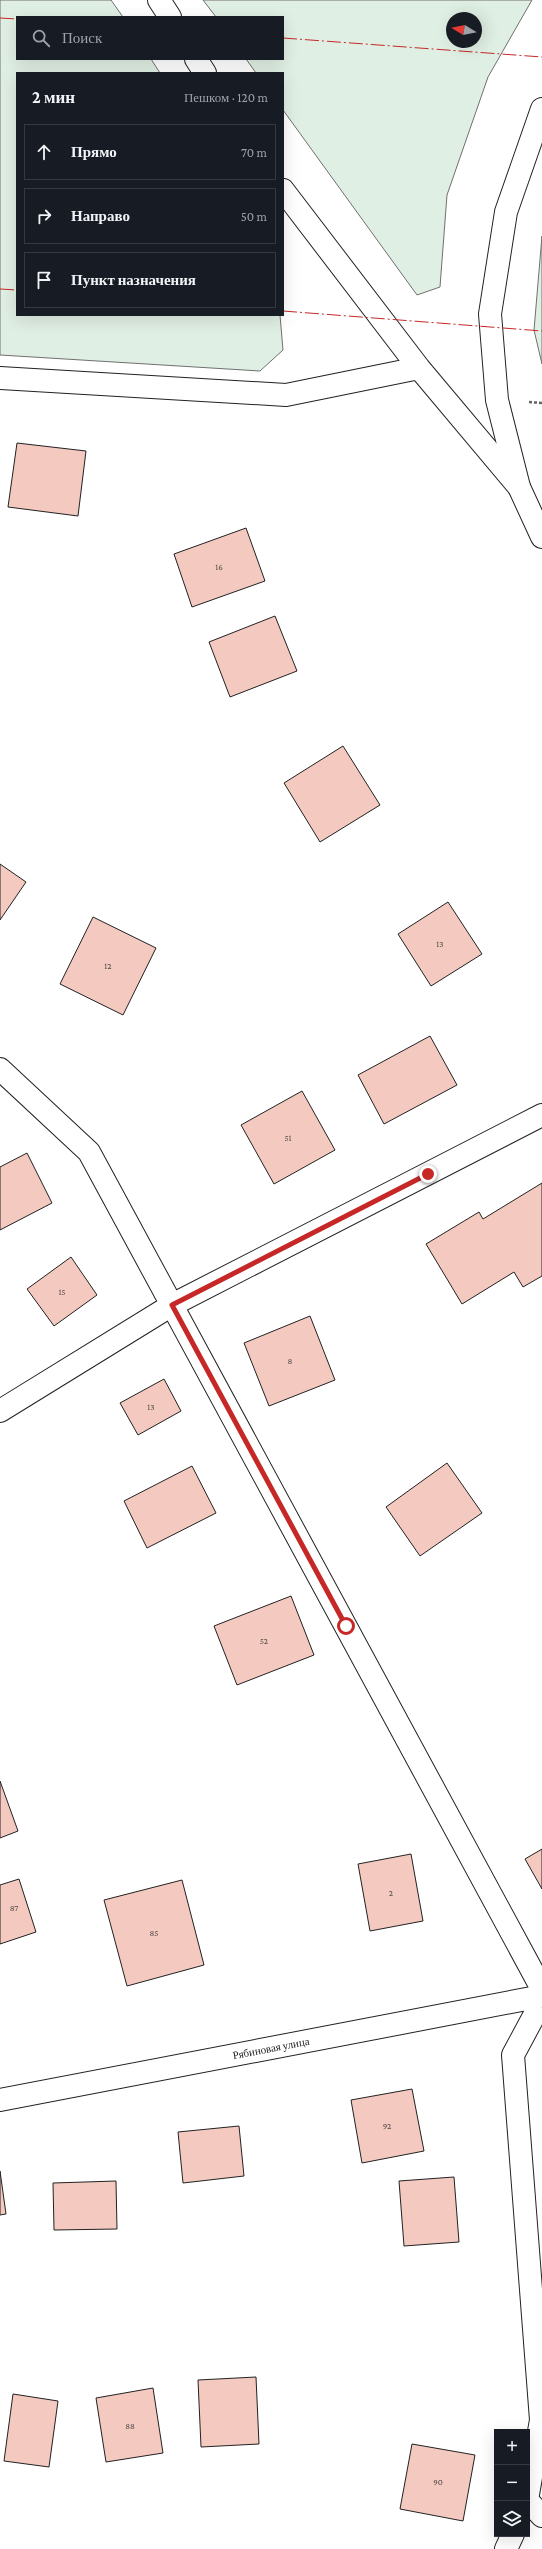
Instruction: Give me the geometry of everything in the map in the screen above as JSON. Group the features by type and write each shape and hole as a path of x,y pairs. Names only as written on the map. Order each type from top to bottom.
{"street":[{"path":"159,0 169,16"},
{"path":"197,60 204,72"},
{"path":"542,109 506,212 490,314 497,400 519,487 542,537"},
{"path":"284,191 419,368 519,487"},
{"path":"0,378 286,395 419,368"},
{"path":"0,1069 89,1152 542,1989"},
{"path":"0,1411 172,1305 542,1115"},
{"name":"Рябиновая улица","path":"0,2100 542,1996"},
{"path":"530,2484 541,2420 513,2055 542,2001"},
{"path":"530,2504 542,2516"},
{"path":"506,2549 512,2537"}],"green space":[{"path":"0,0 111,0 122,16 16,16 16,60 152,60 159,72 16,72 16,316 280,316 283,350 260,371 0,355"},
{"path":"203,0 532,0 488,77 447,195 440,287 417,295 284,111 284,72 255,72 247,60 284,60 284,16 215,16"},
{"path":"542,236 542,364 534,330"}],"building":[{"path":"17,443 86,451 78,516 8,507"},
{"path":"246,528 265,581 192,607 174,554"},
{"path":"275,616 297,671 230,697 209,642"},
{"path":"343,746 380,805 320,842 284,783"},
{"path":"0,864 26,882 0,920"},
{"path":"448,902 482,954 431,986 398,934"},
{"path":"93,917 156,948 123,1015 60,984"},
{"path":"430,1036 457,1085 384,1124 358,1075"},
{"path":"302,1091 335,1150 274,1184 241,1125"},
{"path":"27,1153 52,1203 0,1230 0,1167"},
{"path":"542,1183 542,1276 523,1287 514,1272 462,1304 426,1244 479,1212 483,1219"},
{"path":"71,1257 97,1295 54,1326 27,1289"},
{"path":"310,1316 335,1380 269,1406 244,1343"},
{"path":"164,1379 181,1411 138,1435 120,1403"},
{"path":"447,1463 482,1513 420,1556 386,1507"},
{"path":"192,1466 216,1513 147,1548 124,1501"},
{"path":"291,1596 314,1655 237,1685 214,1626"},
{"path":"0,1781 18,1831 0,1838"},
{"path":"542,1849 542,1889 525,1859"},
{"path":"411,1854 423,1921 370,1931 358,1864"},
{"path":"19,1879 36,1932 0,1944 0,1885"},
{"path":"182,1880 204,1965 127,1986 104,1900"},
{"path":"412,2089 424,2151 362,2163 351,2100"},
{"path":"239,2126 244,2176 183,2183 178,2132"},
{"path":"0,2171 6,2214 0,2215"},
{"path":"454,2177 459,2242 404,2246 399,2181"},
{"path":"116,2181 117,2229 54,2230 53,2183"},
{"path":"256,2377 259,2444 201,2447 198,2380"},
{"path":"153,2388 163,2453 106,2462 96,2398"},
{"path":"13,2394 58,2401 49,2467 4,2461"},
{"path":"412,2444 475,2455 463,2521 400,2509"}],"power":[{"path":"0,18 16,19"},
{"path":"284,38 542,57"},
{"path":"0,289 16,290"},
{"path":"284,311 542,331"}],"route":[{"path":"346,1626 172,1305 428,1174"}]}
